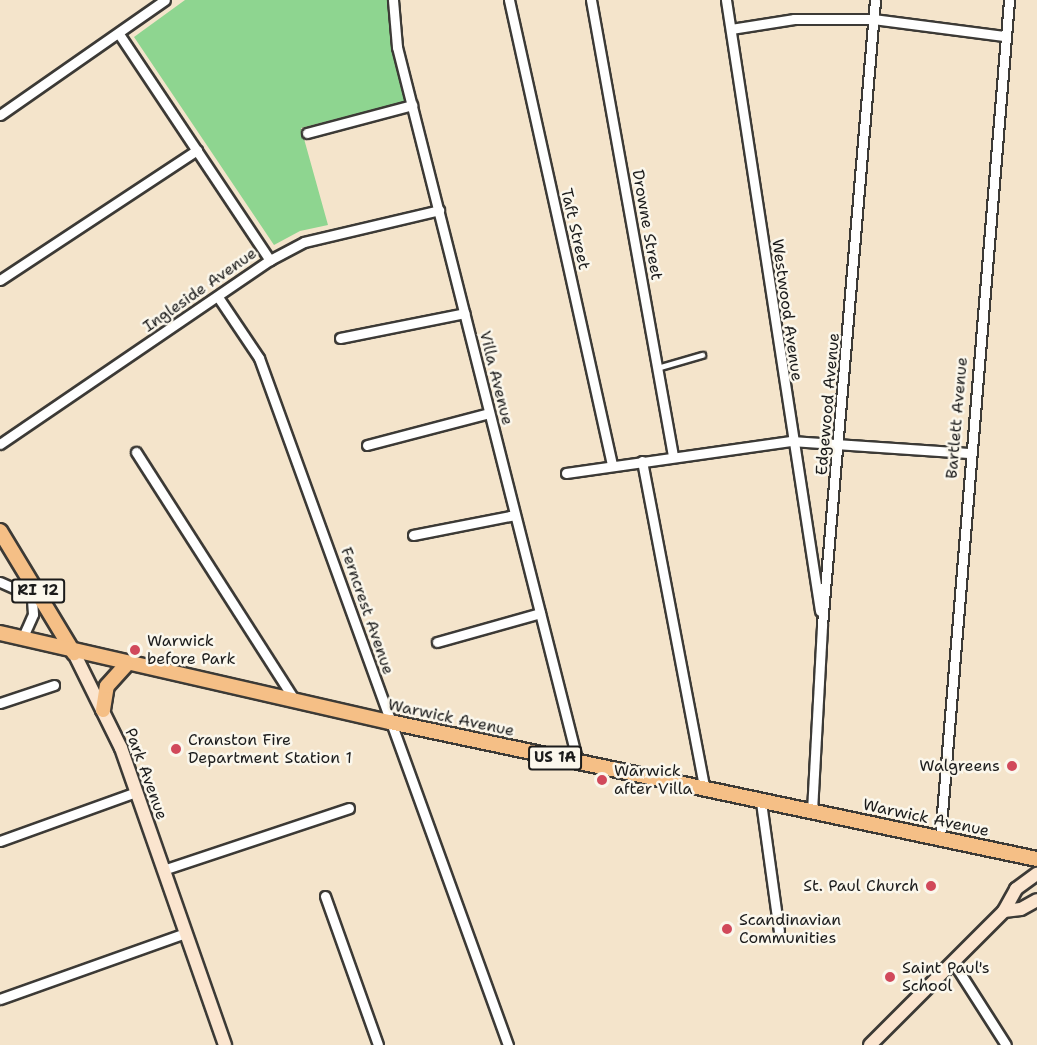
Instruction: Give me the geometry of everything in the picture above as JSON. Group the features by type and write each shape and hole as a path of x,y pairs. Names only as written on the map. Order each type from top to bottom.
{"main road":[{"name":"Park Avenue","path":"0,531 74,653 103,710 136,792 225,1045"},
{"name":"Warwick Avenue","path":"0,633 126,665 1037,859"},
{"path":"103,710 107,686 126,665"},
{"path":"870,1045 1004,910 1011,893 1037,874"},
{"path":"1004,910 1021,909 1037,900"}],"street":[{"path":"0,115 165,0"},
{"name":"Villa Avenue","path":"393,0 397,46 578,763"},
{"name":"Taft Street","path":"509,0 612,465"},
{"name":"Drowne Street","path":"591,0 673,456"},
{"name":"Westwood Avenue","path":"726,0 791,441 822,625"},
{"name":"Edgewood Avenue","path":"812,811 822,625 840,444 875,0"},
{"name":"Bartlett Avenue","path":"940,838 969,453 1004,36 1009,0"},
{"path":"730,29 794,19 873,19 1004,36"},
{"path":"119,34 270,260"},
{"path":"307,133 412,105"},
{"path":"0,280 197,150"},
{"name":"Ingleside Avenue","path":"0,444 270,260 304,242 439,210"},
{"name":"Ferncrest Avenue","path":"218,297 259,358 508,1045"},
{"path":"340,338 465,313"},
{"path":"367,445 489,413"},
{"path":"566,473 642,460 791,441 969,453"},
{"path":"136,452 295,701"},
{"path":"642,460 705,790"},
{"path":"413,535 515,514"},
{"path":"22,639 33,614 30,577"},
{"path":"0,582 33,596"},
{"path":"437,642 540,614"},
{"path":"0,703 54,685"},
{"path":"0,841 136,792"},
{"path":"761,802 779,931"},
{"path":"163,870 349,808"},
{"path":"325,896 378,1045"},
{"path":"0,999 185,933"},
{"path":"953,962 1006,1045"}],"lane":[{"path":"657,368 702,355"}],"green space":[{"path":"185,0 388,0 393,46 406,101 301,128 328,225 300,231 274,245 134,37"}],"place":[{"name":"Warwick before Park","path":"135,650"},
{"name":"Cranston Fire Department Station 1","path":"176,749"},
{"name":"Walgreens","path":"1012,766"},
{"name":"Warwick after Villa","path":"602,780"},
{"name":"St. Paul Church","path":"931,886"},
{"name":"Scandinavian Communities","path":"727,929"},
{"name":"Saint Paul's School","path":"890,977"}]}
